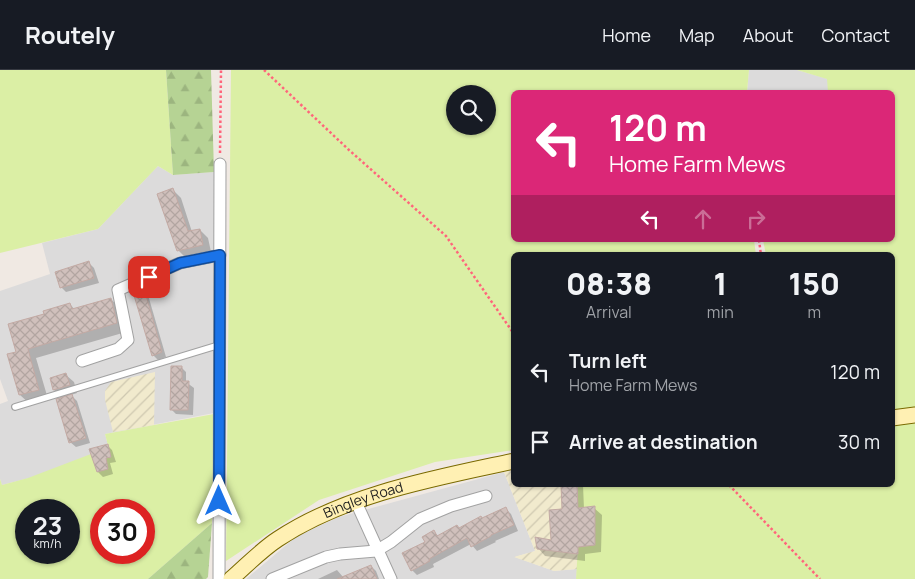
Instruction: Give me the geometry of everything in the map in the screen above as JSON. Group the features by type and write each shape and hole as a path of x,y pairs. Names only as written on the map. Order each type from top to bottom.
{"street":[{"path":"219,579 220,164"},
{"path":"82,361 118,349 128,340 118,290 180,263 220,255"},
{"path":"895,418 915,415"},
{"name":"Bingley Road","path":"231,579 277,540 300,526 356,502 410,484 511,462"},
{"path":"272,579 340,554 376,551 391,542 420,519 451,506 486,496"},
{"path":"356,502 376,551 391,579"}],"lane":[{"path":"15,408 219,345"}],"path":[{"path":"220,164 221,70"},
{"path":"264,70 349,150 446,236 511,330"},
{"path":"732,487 820,579"}],"shaded area":[{"path":"749,70 797,70 828,79 828,90 747,90"},
{"path":"158,166 173,175 214,172 214,413 105,434 111,457 2,485 0,479 0,404 8,401 0,379 0,291 50,274 42,243 98,229"},
{"path":"155,372 154,425 113,432 105,400 105,391 111,382"},
{"path":"511,471 511,487 578,487 578,508 595,506 595,545 578,547 577,569 554,571 514,557 535,551 504,472"},
{"path":"504,472 535,551 515,557 554,571 577,569 576,579 246,579 297,536 339,517"}],"green space":[{"path":"0,70 166,70 173,175 158,166 98,229 0,253"},
{"path":"166,70 211,70 214,172 173,175"},
{"path":"231,70 749,70 747,90 511,90 511,242 754,242 756,252 511,252 511,450 435,462 319,500 226,561"},
{"path":"797,70 915,70 915,408 895,411 895,252 765,252 763,242 895,242 895,90 828,90 827,79"},
{"path":"214,414 212,523 148,579 0,579 0,479 2,485 28,478 91,454 94,462 111,457 105,434"},
{"path":"915,421 915,579 576,579 578,547 595,545 594,506 578,508 578,487 895,487 895,424"},
{"path":"212,523 208,577 206,579 148,579"}],"building":[{"path":"173,188 188,231 200,229 203,245 177,251 157,194"},
{"path":"89,261 94,278 60,288 55,272"},
{"path":"144,288 162,352 152,356 133,292"},
{"path":"111,298 117,323 28,349 39,390 19,395 7,354 16,352 8,324 44,314 43,311 70,303 72,309"},
{"path":"171,366 182,366 182,381 189,381 188,410 170,410"},
{"path":"66,373 70,385 53,390 50,378"},
{"path":"72,394 86,438 69,443 56,399"},
{"path":"108,444 111,457 106,458 108,469 97,472 89,449"},
{"path":"561,487 577,487 578,508 595,506 595,545 578,547 578,554 537,549 535,537 551,540 549,510 562,509"},
{"path":"506,507 514,525 491,535 471,547 467,538 411,571 402,553 425,542 422,537 434,530 437,536 457,525 459,528 481,516 482,518"},
{"path":"371,565 377,579 337,579"}],"route":[{"path":"149,277 180,263 220,255 219,501"}]}
